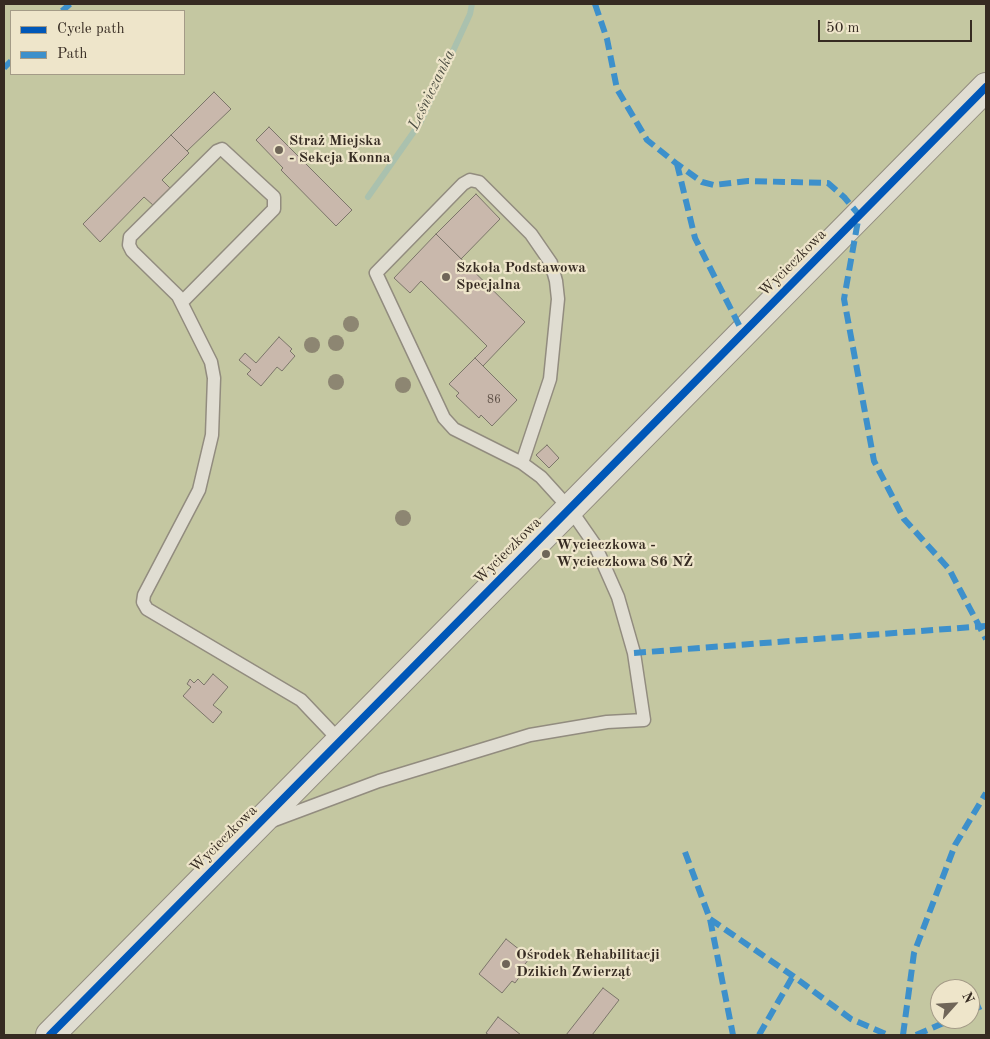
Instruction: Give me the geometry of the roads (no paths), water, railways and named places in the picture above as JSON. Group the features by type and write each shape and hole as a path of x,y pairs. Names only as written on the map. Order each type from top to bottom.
{"street":[{"name":"Wycieczkowa","path":"50,1035 986,87"}],"lane":[{"path":"182,302 274,209 274,197 222,149 217,151 130,237 129,245 132,250 182,302 211,362 214,378 212,436 199,490 144,595 143,602 147,609 301,700 340,741"},
{"path":"256,827 379,781 530,735 607,722 644,720 634,653 618,597 595,545 570,508 541,478 522,463 454,429 444,418 376,273 463,184 470,180 479,182 531,234 551,263 556,281 558,299 550,379 522,463"}],"waterway":[{"name":"Leśniczanka","path":"368,197 420,123 470,14 472,4"}],"place":[{"name":"Straż Miejska - Sekcja Konna","path":"279,150"},
{"name":"Szkoła Podstawowa Specjalna","path":"446,277"},
{"name":"Wycieczkowa - Wycieczkowa 86 NŻ","path":"546,554"},
{"name":"Ośrodek Rehabilitacji Dzikich Zwierząt","path":"506,964"}]}
